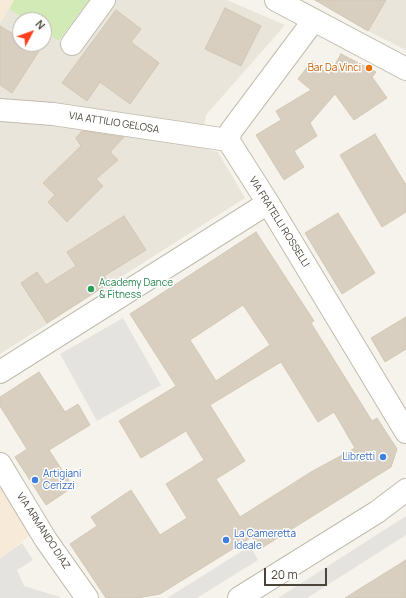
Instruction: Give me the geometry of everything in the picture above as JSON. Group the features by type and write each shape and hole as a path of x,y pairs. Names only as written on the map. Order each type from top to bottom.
{"street":[{"path":"72,44 104,0"},
{"path":"276,0 406,69"},
{"path":"228,140 231,131 314,20"},
{"name":"VIA ATTILIO GELOSA","path":"0,110 53,114 228,140"},
{"name":"VIA FRATELLI ROSSELLI","path":"228,140 268,203 406,432"},
{"path":"0,372 268,203"},
{"name":"VIA ARMANDO DIAZ","path":"0,464 46,540 87,598"},
{"path":"239,598 377,512 406,490"}],"shaded area":[{"path":"0,0 14,0 0,23"},
{"path":"113,0 227,0 285,25 206,115 204,126 0,102 0,23 9,9 14,12 12,12 12,52 52,52 52,36 75,51"},
{"path":"406,0 406,50 368,31 317,1"},
{"path":"0,117 131,130 218,152 245,198 0,354"},
{"path":"123,318 161,385 97,421 60,354"},
{"path":"0,485 31,535 0,558"},
{"path":"406,516 406,535 307,598 278,598"},
{"path":"22,543 33,560 17,570 24,586 60,598 0,598 0,558"},
{"path":"250,546 258,560 197,598 167,598"}],"green space":[{"path":"14,0 89,0 59,41 52,36 52,12 14,12 9,9"}],"building":[{"path":"315,0 386,0 368,31"},
{"path":"225,8 261,26 241,66 205,49"},
{"path":"116,10 141,29 131,42 159,63 130,104 100,82 87,101 62,83"},
{"path":"0,26 12,33 12,52 38,52 12,93 0,85"},
{"path":"341,54 376,72 372,77 387,98 354,120 335,94 310,123 317,136 294,151 304,167 284,180 256,135 281,120 276,111 311,90 298,79 312,61 329,75"},
{"path":"82,131 124,137 110,152 118,160 96,179 103,186 67,222 48,202 55,195 43,183 81,146 76,138"},
{"path":"375,134 406,185 406,212 382,227 340,155"},
{"path":"338,213 375,273 342,294 305,233"},
{"path":"124,216 146,250 104,276 109,283 47,323 21,283 37,272 46,285 76,266 67,252"},
{"path":"256,232 314,321 311,323 372,421 377,418 397,449 391,467 260,549 252,537 160,594 137,598 106,598 70,544 97,526 91,517 131,490 160,535 187,518 166,484 204,460 186,431 141,458 119,421 176,386 130,314","holes":["243,305 270,345 216,381 190,340","281,362 318,422 334,412 355,448 311,472 240,517 216,479 245,461 210,405"]},
{"path":"406,317 406,349 385,362 371,338"},
{"path":"39,372 65,412 78,404 90,425 49,450 73,487 46,505 15,457 27,449 0,406 0,397"},
{"path":"406,560 406,598 345,598"}],"place":[{"name":"Bar Da Vinci","path":"369,68"},
{"name":"Academy Dance & Fitness","path":"91,289"},
{"name":"Libretti","path":"383,457"},
{"name":"Artigiani Cerizzi","path":"35,480"},
{"name":"La Cameretta Ideale","path":"226,540"}]}
